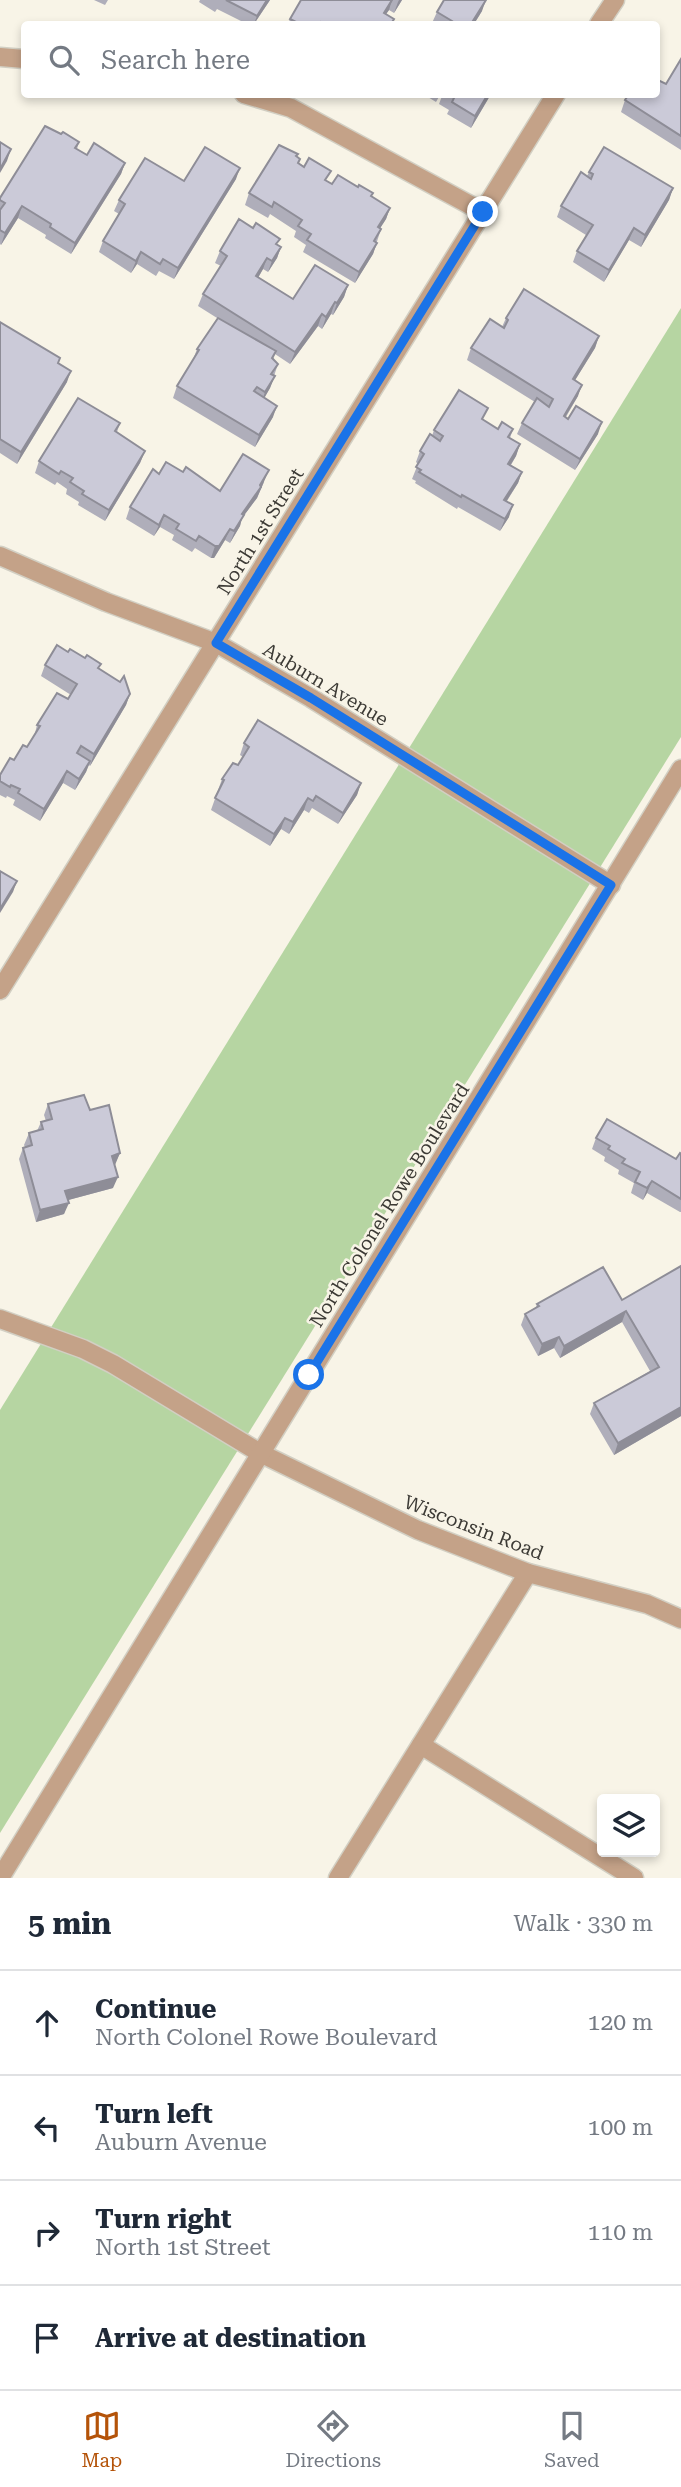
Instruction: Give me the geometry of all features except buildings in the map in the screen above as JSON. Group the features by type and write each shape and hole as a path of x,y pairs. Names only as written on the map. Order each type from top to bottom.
{"street":[{"path":"601,21 615,0"},
{"path":"0,57 21,59"},
{"path":"257,98 290,108 483,212"},
{"name":"North 1st Street","path":"0,990 554,98"},
{"name":"Auburn Avenue","path":"0,556 106,602 216,643 311,698 611,885"},
{"name":"North Colonel Rowe Boulevard","path":"0,1878 681,769"},
{"name":"Wisconsin Road","path":"0,1319 83,1349 113,1364 260,1453 418,1530 528,1573 647,1604 681,1619"},
{"path":"338,1878 528,1573"},
{"path":"421,1745 634,1878"}],"green space":[{"path":"681,308 681,737 0,1833 0,1410"}],"route":[{"path":"309,1375 611,885 311,698 216,643 483,212"}]}
